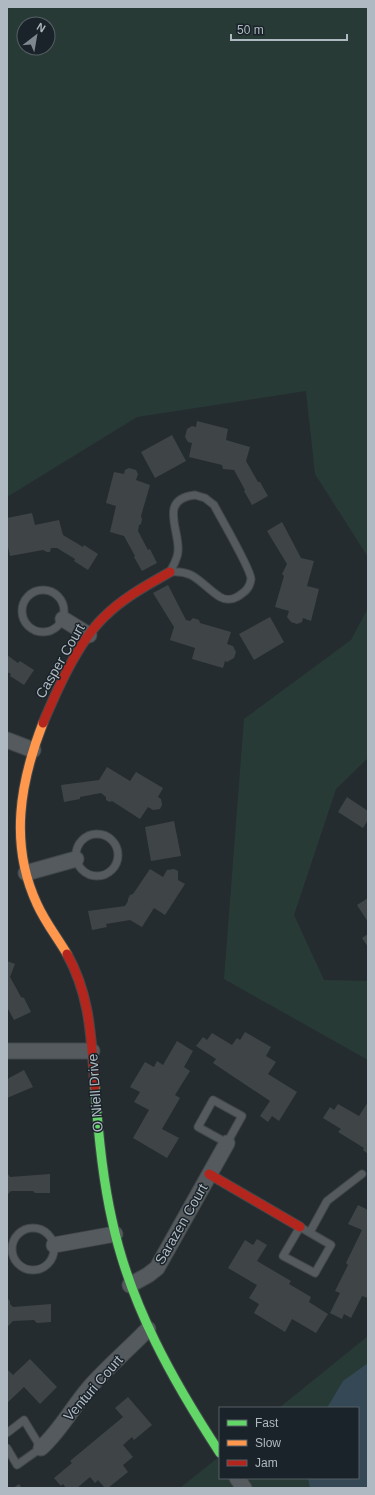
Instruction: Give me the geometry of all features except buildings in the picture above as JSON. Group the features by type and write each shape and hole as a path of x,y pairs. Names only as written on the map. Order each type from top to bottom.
{"street":[{"name":"Casper Court","path":"33,750 51,704 80,648 89,635 103,617 122,601 170,572"},
{"path":"63,619 89,635"},
{"path":"7,740 33,750"},
{"name":"O Niell Drive","path":"33,750 24,784 20,812 20,836 26,873 35,901 45,920 65,950 77,975 85,998 90,1022 98,1135 105,1188 115,1234 130,1285 148,1329 167,1368 219,1451"},
{"path":"26,873 76,859"},
{"path":"7,1051 92,1051"},
{"name":"Sarazen Court","path":"130,1285 148,1275 156,1268 226,1143"},
{"name":"Sarazen Court","path":"209,1174 300,1226"},
{"path":"54,1245 115,1234"},
{"name":"Venturi Court","path":"41,1448 52,1438 70,1412 90,1388 148,1329"},
{"path":"238,1479 244,1488"}],"lane":[{"path":"188,496 205,498 214,505 251,573 249,586 245,592 234,599 227,599 220,597 190,574 180,570 170,572 178,552 173,513 174,506 188,496"},
{"path":"44,589 54,592 61,599 64,606 65,613 63,619 54,630 44,632 36,631 26,623 23,616 22,606 25,599 36,590 44,589"},
{"path":"94,834 104,835 110,838 117,847 119,857 113,870 108,874 97,877 90,876 80,867 76,859 78,847 82,840 87,836 94,834"},
{"name":"Sarazen Court","path":"213,1100 242,1116 226,1143 198,1127 213,1100"},
{"path":"310,1232 327,1201 362,1174"},
{"name":"Sarazen Court","path":"300,1226 310,1232 331,1245 315,1273 284,1256 300,1226"},
{"path":"33,1227 43,1230 51,1237 54,1245 54,1254 51,1260 46,1266 40,1269 33,1270 23,1268 17,1264 14,1258 12,1247 15,1237 26,1228 33,1227"},
{"path":"7,1433 24,1420 41,1448"},
{"name":"Venturi Court","path":"7,1448 17,1465 41,1448"}],"green space":[{"path":"7,7 368,7 368,557 315,474 306,391 137,417 7,497"},
{"path":"368,608 368,758 336,789 294,915 324,980 368,981 368,1060 224,979 244,719 351,640"},
{"path":"368,1336 368,1488 180,1488 219,1457 219,1479 359,1479 359,1407 280,1407"}],"water":[{"path":"368,1363 368,1488 310,1488 308,1479 359,1479 359,1407 328,1407 343,1381"}],"traffic: fast":[{"path":"95,1087 99,1137 106,1187 112,1220 130,1282 155,1341 170,1370 219,1451"}],"traffic: slow":[{"path":"43,723 28,768 24,790 21,813 23,859 28,881 40,911 67,954"}],"traffic: jam":[{"path":"43,723 69,667 85,639 94,627 111,610 127,598 170,572"},
{"path":"67,954 81,986 85,1003 91,1036 95,1087"},
{"path":"209,1174 300,1227"}]}
